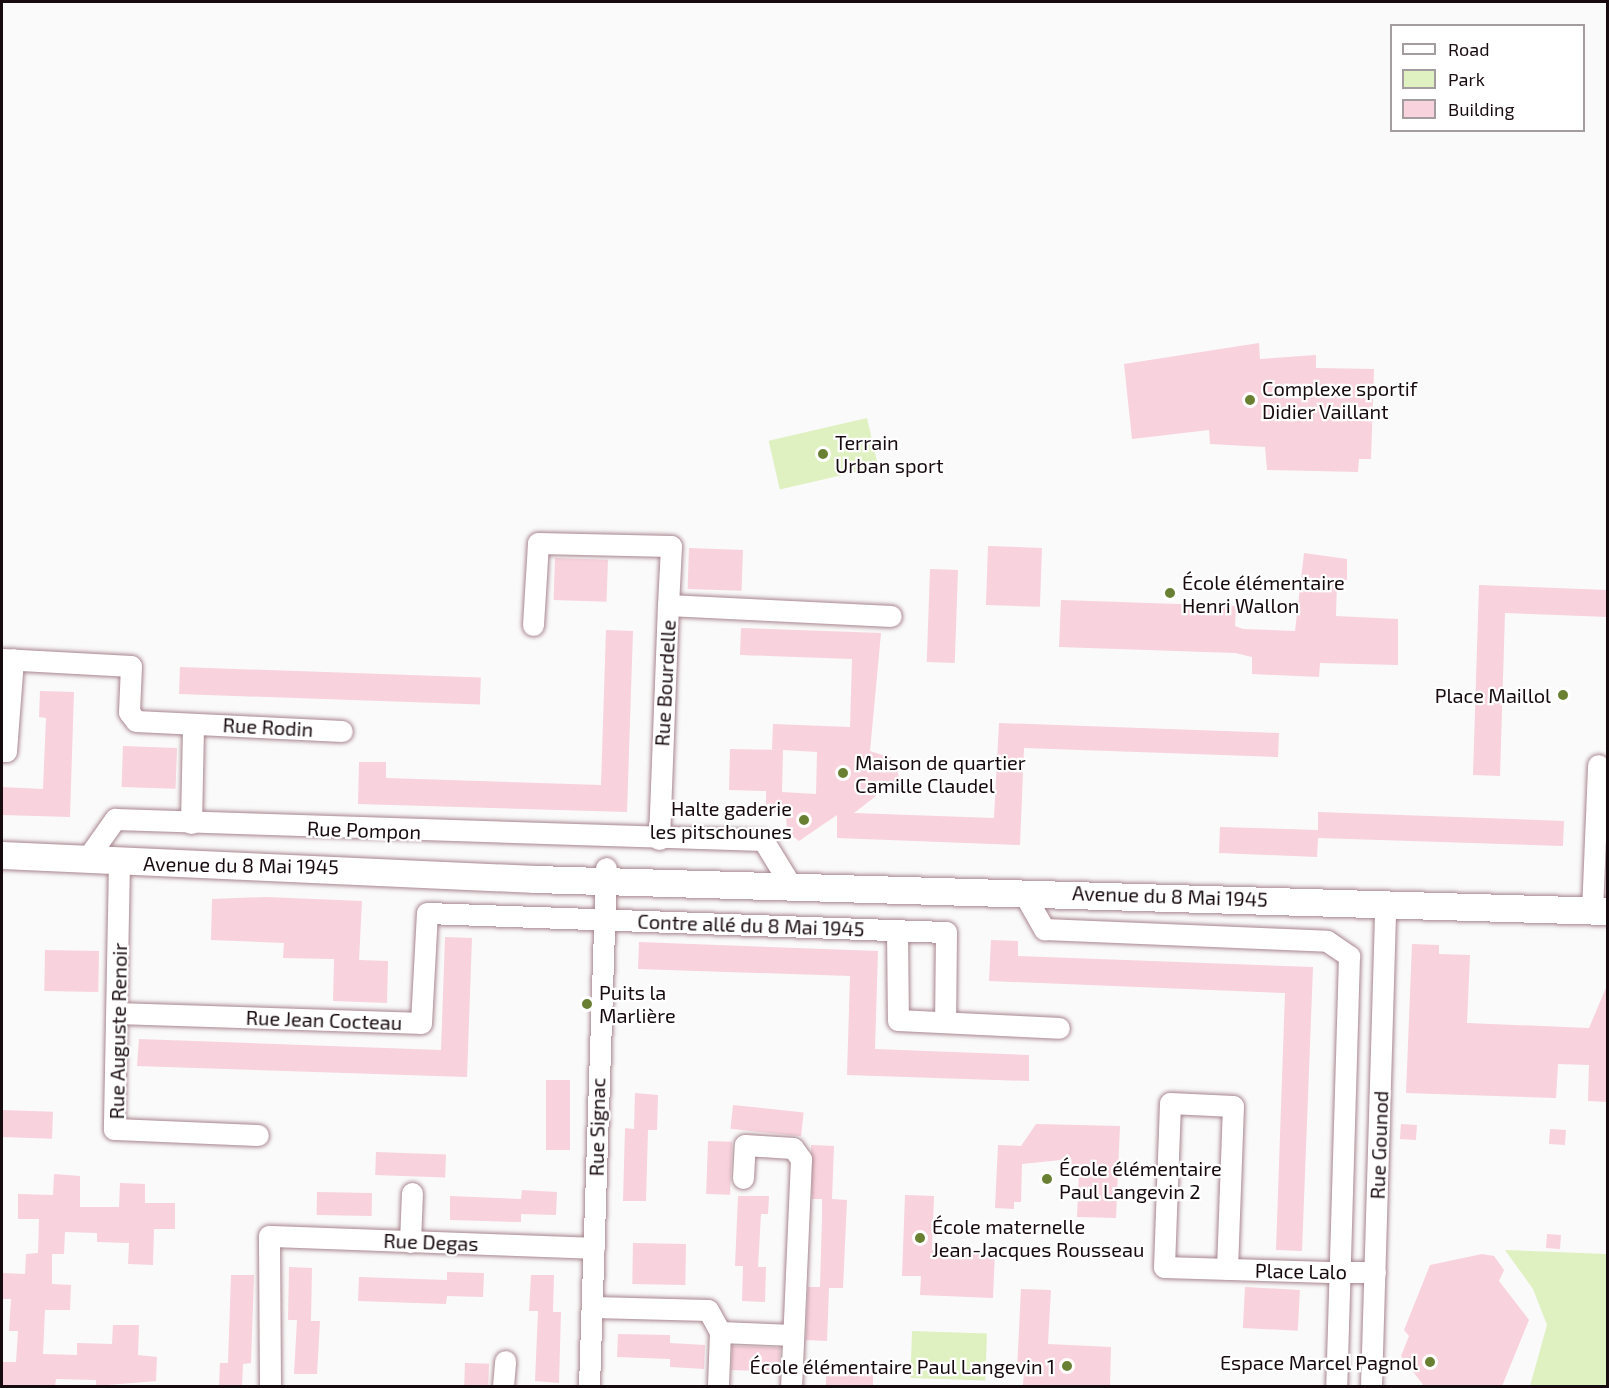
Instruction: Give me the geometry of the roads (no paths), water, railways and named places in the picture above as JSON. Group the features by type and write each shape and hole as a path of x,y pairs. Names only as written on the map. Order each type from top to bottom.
{"main road":[{"name":"Avenue du 8 Mai 1945","path":"2,855 88,857 119,862 606,875 679,871 734,882 1600,911"}],"street":[{"path":"533,626 538,543 671,546 668,605"},
{"name":"Rue Bourdelle","path":"659,839 668,605 891,616"},
{"path":"2,751 6,751 7,659"},
{"name":"Rue Rodin","path":"7,659 130,666 129,712 136,721 342,731"},
{"name":"Rue Rodin","path":"191,823 194,724"},
{"path":"1598,765 1600,911"},
{"name":"Rue Pompon","path":"88,857 115,819 659,839 763,840 790,884"},
{"name":"Rue Auguste Renoir","path":"119,862 119,1013 114,1129 258,1135"},
{"name":"Rue Signac","path":"589,1386 594,1307 606,875"},
{"path":"1023,892 1044,929 1327,941 1349,956 1337,1272 1336,1386"},
{"name":"Rue Gounod","path":"1371,1386 1385,903"},
{"name":"Rue Jean Cocteau","path":"119,1013 422,1023 427,913 604,920"},
{"name":"Contre allé du 8 Mai 1945","path":"604,920 946,932 945,1022"},
{"path":"897,930 898,1020 1059,1028"},
{"name":"Place Lalo","path":"1227,1269 1233,1106 1170,1103 1164,1267 1227,1269 1337,1272 1375,1272"},
{"path":"743,1178 745,1145 793,1148 801,1159 791,1386"},
{"path":"410,1242 412,1193"},
{"name":"Rue Degas","path":"270,1386 269,1236 594,1248"},
{"path":"594,1307 708,1310 720,1332 718,1386"},
{"path":"720,1332 793,1335"},
{"path":"503,1386 505,1361"}],"place":[{"name":"Complexe sportif Didier Vaillant","path":"1250,400"},
{"name":"Terrain Urban sport","path":"823,454"},
{"name":"École élémentaire Henri Wallon","path":"1170,593"},
{"name":"Place Maillol","path":"1563,695"},
{"name":"Maison de quartier Camille Claudel","path":"843,773"},
{"name":"Halte gaderie les pitschounes","path":"804,820"},
{"name":"Puits la Marlière","path":"587,1004"},
{"name":"École élémentaire Paul Langevin 2","path":"1047,1179"},
{"name":"École maternelle Jean-Jacques Rousseau","path":"920,1238"},
{"name":"Espace Marcel Pagnol","path":"1430,1362"},
{"name":"École élémentaire Paul Langevin 1","path":"1067,1366"}]}
